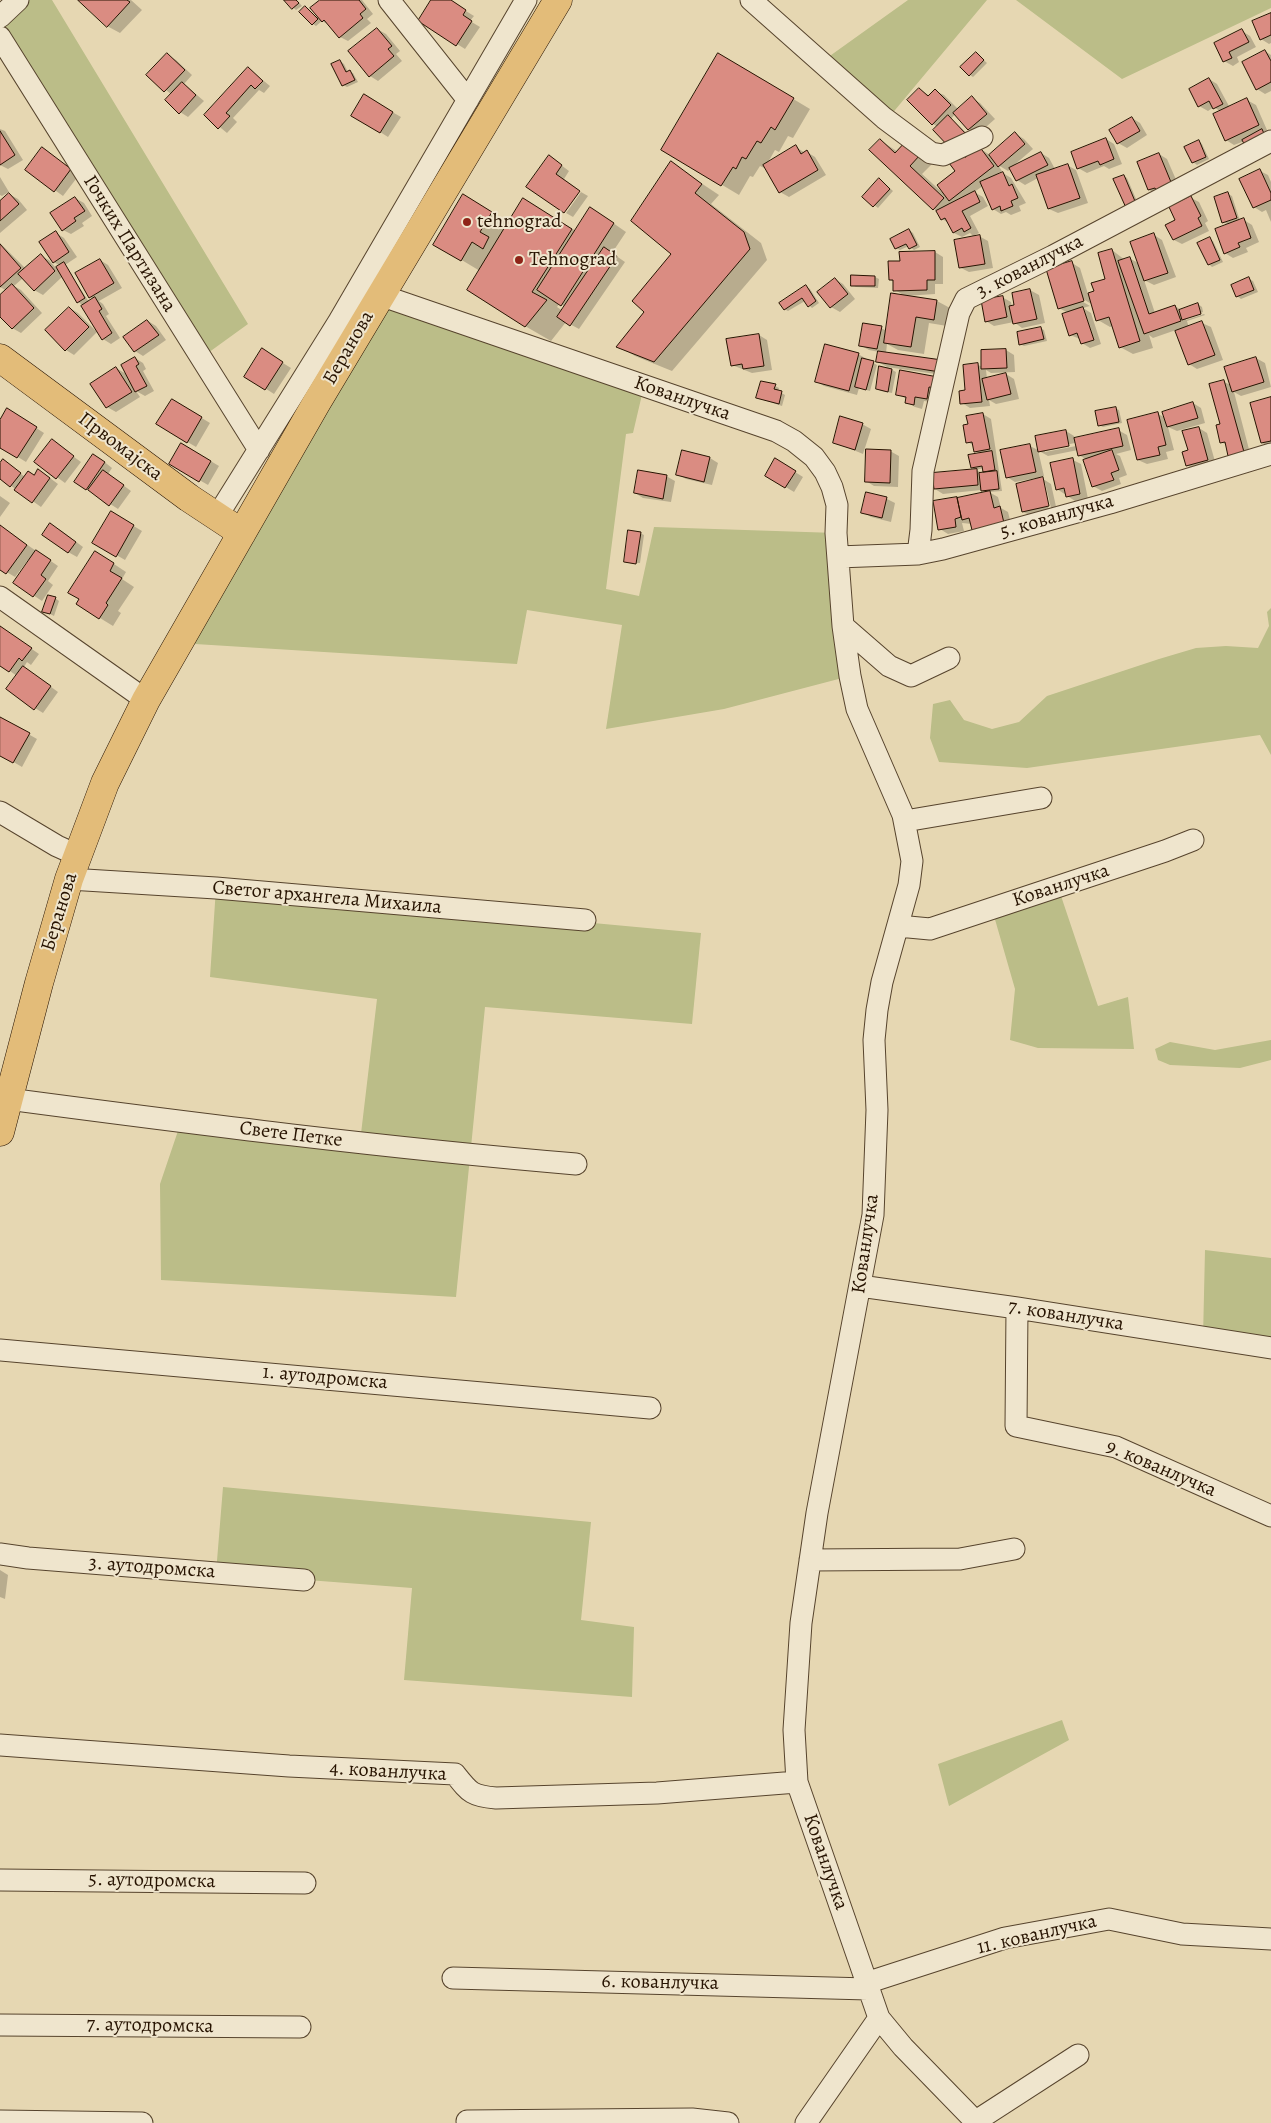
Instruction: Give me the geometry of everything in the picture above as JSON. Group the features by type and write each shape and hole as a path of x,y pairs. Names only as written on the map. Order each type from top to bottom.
{"main road":[{"name":"Беранова","path":"0,1132 73,867 105,783 146,700 242,533 380,295 558,0"},
{"name":"Првомајска","path":"1,360 216,518 242,533"}],"street":[{"path":"389,0 468,100"},
{"name":"Беранова","path":"216,518 339,321 526,0"},
{"path":"751,0 884,118 931,153 943,155 982,138"},
{"name":"Гочких Партизана","path":"0,37 259,450"},
{"name":"3. кованлучка","path":"918,554 921,530 923,471 959,313 966,299 1053,256 1271,141"},
{"name":"Кованлучка","path":"380,295 776,431 794,441 814,457 825,472 832,487 837,505 836,533 843,626 857,710 905,821 912,861 909,885 877,1010 874,1040 877,1110 873,1215 817,1513 801,1623 794,1730 797,1782 878,2018 903,2047 976,2122 1078,2055"},
{"name":"5. кованлучка","path":"838,557 918,554 943,549 1101,505 1271,454"},
{"path":"0,597 146,700"},
{"path":"843,626 889,666 911,676 949,658"},
{"path":"905,821 1041,798"},
{"name":"Светог архангела Михаила","path":"0,812 57,846 73,867 216,888 585,920"},
{"name":"Кованлучка","path":"898,926 930,929 1193,840"},
{"name":"Свете Петке","path":"8,1099 369,1144 576,1164"},
{"name":"7. кованлучка","path":"860,1286 1017,1308 1271,1348"},
{"name":"9. кованлучка","path":"1017,1308 1016,1426 1116,1447 1271,1516"},
{"name":"1. аутодромска","path":"0,1350 650,1408"},
{"path":"810,1560 960,1559 1014,1549"},
{"name":"3. аутодромска","path":"0,1554 28,1558 304,1580"},
{"name":"4. кованлучка","path":"0,1745 298,1767 455,1774 467,1789 478,1797 496,1798 657,1793 797,1782"},
{"name":"5. аутодромска","path":"0,1880 305,1883"},
{"name":"11. кованлучка","path":"867,1986 1006,1938 1110,1919 1182,1934 1271,1939"},
{"name":"6. кованлучка","path":"452,1978 867,1986"},
{"path":"806,2123 878,2018"},
{"name":"7. аутодромска","path":"0,2024 300,2027"},
{"path":"467,2121 692,2119 728,2123"},
{"path":"0,2121 142,2123"}],"green space":[{"path":"18,0 52,0 248,324 201,358 0,37 0,17"},
{"path":"908,0 987,0 885,122 820,63"},
{"path":"1016,0 1271,0 1271,8 1122,79"},
{"path":"380,295 644,386 633,433 626,434 606,589 639,596 654,527 836,533 850,676 724,709 606,729 622,625 527,610 517,664 179,643"},
{"path":"1271,608 1271,755 1260,735 1027,768 939,762 930,738 933,704 950,700 964,720 992,729 1019,722 1047,696 1159,659 1196,648 1226,646 1258,648 1269,626 1267,612"},
{"path":"1058,887 1098,1006 1128,997 1134,1049 1038,1048 1010,1040 1015,989 992,909"},
{"path":"216,888 701,933 692,1024 485,1007 456,1297 161,1280 160,1184 181,1122 360,1142 377,999 210,977"},
{"path":"1271,1040 1271,1060 1240,1068 1170,1065 1158,1060 1155,1049 1170,1042 1215,1050"},
{"path":"1205,1250 1271,1258 1271,1348 1203,1338"},
{"path":"223,1487 591,1522 581,1620 634,1627 632,1697 404,1680 412,1588 216,1573"},
{"path":"1062,1720 1069,1740 949,1806 938,1764"}],"building":[{"path":"78,0 127,0 130,2 107,27"},
{"path":"284,0 296,0 299,3 292,9"},
{"path":"320,0 359,0 366,9 360,14 363,18 339,38 324,20 322,22 310,8"},
{"path":"431,0 451,0 466,10 463,15 472,21 456,46 418,21"},
{"path":"305,6 318,19 312,25 299,12"},
{"path":"1271,13 1271,35 1260,40 1252,21"},
{"path":"377,28 392,46 388,49 394,56 369,77 348,51"},
{"path":"1242,29 1249,42 1229,52 1232,58 1223,62 1214,43"},
{"path":"1265,50 1271,61 1271,82 1256,90 1242,62"},
{"path":"976,52 984,60 969,76 960,67"},
{"path":"167,53 185,70 164,92 146,75"},
{"path":"718,53 794,98 775,130 771,127 761,143 757,141 746,159 742,157 736,169 733,167 721,186 661,150"},
{"path":"340,60 346,72 350,70 355,80 342,86 331,64"},
{"path":"248,67 263,81 255,89 251,85 226,113 230,116 218,129 204,115"},
{"path":"1209,78 1223,104 1213,109 1209,101 1198,107 1189,89"},
{"path":"182,82 196,95 179,114 165,100"},
{"path":"919,88 928,96 935,89 951,105 932,125 907,100"},
{"path":"364,94 393,112 380,133 351,116"},
{"path":"972,96 987,114 968,130 953,113"},
{"path":"1247,98 1259,125 1225,141 1213,114"},
{"path":"948,115 966,134 951,149 933,130"},
{"path":"1132,117 1140,131 1117,144 1109,130"},
{"path":"1262,129 1266,138 1247,149 1242,140"},
{"path":"0,131 15,155 0,165"},
{"path":"1015,132 1025,144 998,167 989,155"},
{"path":"1106,138 1114,159 1100,165 1098,161 1077,169 1071,152"},
{"path":"880,139 895,153 906,141 920,155 910,166 944,198 933,210 869,150"},
{"path":"1199,140 1206,157 1192,163 1184,147"},
{"path":"796,145 801,154 807,150 818,170 779,193 763,165"},
{"path":"979,146 994,166 949,201 937,185 955,171 949,163 962,153 965,157"},
{"path":"42,147 71,169 54,192 25,170"},
{"path":"1041,152 1048,165 1016,181 1009,168"},
{"path":"1159,153 1173,187 1158,193 1155,188 1148,190 1137,162"},
{"path":"549,155 562,165 556,174 580,191 564,213 526,187"},
{"path":"671,161 702,184 695,193 744,232 750,249 654,362 616,347 644,312 632,301 671,254 631,221"},
{"path":"1068,164 1080,198 1048,209 1036,175"},
{"path":"1260,169 1271,193 1271,200 1253,208 1239,179"},
{"path":"1003,172 1009,186 1012,184 1018,198 1011,201 1013,206 1001,211 1000,206 992,210 980,182"},
{"path":"1124,175 1137,206 1127,210 1113,179"},
{"path":"879,178 890,189 873,207 862,197"},
{"path":"975,191 980,202 962,211 971,228 964,232 962,228 953,233 945,218 941,220 936,211"},
{"path":"1228,192 1237,218 1222,223 1214,197"},
{"path":"9,193 19,204 0,221 0,201"},
{"name":"tehnograd","path":"463,194 492,212 480,232 489,237 483,249 472,242 461,261 433,245"},
{"path":"1191,196 1201,216 1198,218 1202,226 1173,240 1165,225 1175,220 1169,207"},
{"path":"75,197 85,211 74,218 76,221 62,231 50,213"},
{"name":"Tehnograd","path":"523,198 572,229 532,292 547,300 525,327 467,290"},
{"path":"590,207 614,223 561,306 537,290"},
{"path":"1244,218 1251,238 1238,243 1240,247 1224,254 1215,229"},
{"path":"909,229 917,245 909,249 906,244 895,249 890,239"},
{"path":"56,231 69,252 53,263 39,242"},
{"path":"1154,233 1168,273 1144,281 1130,242"},
{"path":"980,235 985,264 959,268 954,240"},
{"path":"1210,237 1220,260 1208,265 1197,243"},
{"path":"0,244 21,268 0,287"},
{"path":"604,247 617,256 570,326 557,317"},
{"path":"1112,249 1140,341 1119,348 1109,317 1096,321 1088,293 1094,291 1091,283 1105,279 1098,253"},
{"path":"935,251 935,280 927,280 927,290 893,291 893,280 889,280 888,261 900,261 899,252"},
{"path":"41,254 55,271 34,291 18,274"},
{"path":"1130,257 1149,314 1175,305 1181,321 1144,334 1118,261"},
{"path":"100,259 114,283 89,298 75,273"},
{"path":"1072,261 1084,301 1058,309 1046,269"},
{"path":"64,262 85,298 77,303 56,267"},
{"path":"851,275 875,276 875,286 851,286"},
{"path":"1249,277 1254,290 1236,297 1231,285"},
{"path":"835,278 848,294 830,308 817,292"},
{"path":"12,284 34,308 12,329 0,317 0,295"},
{"path":"806,285 816,301 808,307 802,298 784,310 779,303"},
{"path":"1030,289 1037,319 1013,324 1009,306 1014,305 1012,293"},
{"path":"891,293 937,300 934,320 916,317 911,347 884,343"},
{"path":"1003,296 1007,317 985,322 981,300"},
{"path":"95,297 102,309 99,311 112,333 102,340 81,306"},
{"path":"1198,303 1201,314 1182,320 1179,310"},
{"path":"69,307 89,327 65,351 45,330"},
{"path":"1083,307 1094,340 1081,344 1077,333 1069,336 1062,314"},
{"path":"147,320 159,335 134,352 123,337"},
{"path":"1202,321 1215,355 1188,365 1175,331"},
{"path":"863,323 882,326 877,349 859,346"},
{"path":"1041,327 1044,339 1019,345 1017,332"},
{"path":"759,334 764,366 743,369 742,364 731,366 726,339"},
{"path":"825,344 859,353 849,391 815,382"},
{"path":"262,348 283,362 265,390 244,377"},
{"path":"1006,349 1007,368 981,369 981,350"},
{"path":"878,351 942,360 940,372 876,362"},
{"path":"135,357 139,364 136,366 147,386 135,392 121,365"},
{"path":"1256,357 1264,382 1232,392 1224,367"},
{"path":"862,358 874,361 866,390 855,387"},
{"path":"978,363 982,402 960,404 959,391 965,390 963,365"},
{"path":"879,366 892,369 888,392 876,389"},
{"path":"116,367 132,392 106,408 90,384"},
{"path":"900,370 938,377 936,388 929,387 927,399 915,397 914,405 905,403 906,397 896,395"},
{"path":"1006,373 1011,394 987,400 982,379"},
{"path":"1224,380 1244,452 1228,456 1225,442 1220,443 1216,425 1220,424 1209,384"},
{"path":"761,381 776,384 774,389 782,391 779,404 756,398"},
{"path":"1271,397 1271,441 1261,443 1250,403"},
{"path":"172,399 202,417 187,443 156,424"},
{"path":"1193,402 1198,418 1167,427 1162,412"},
{"path":"1116,407 1119,422 1098,426 1095,411"},
{"path":"7,408 37,427 17,458 0,448 0,420"},
{"path":"1158,412 1166,445 1158,447 1160,455 1137,460 1127,420"},
{"path":"983,413 990,449 974,452 972,442 966,443 963,425 968,424 966,416"},
{"path":"840,416 863,423 855,450 833,443"},
{"path":"1199,427 1208,460 1186,466 1182,452 1188,450 1182,431"},
{"path":"1119,428 1123,446 1078,456 1074,438"},
{"path":"1066,430 1069,446 1038,452 1035,436"},
{"path":"52,439 74,456 56,479 34,462"},
{"path":"181,443 211,461 199,482 169,464"},
{"path":"1030,444 1036,472 1006,478 1000,450"},
{"path":"866,449 891,450 890,483 865,482"},
{"path":"682,450 710,457 704,482 676,475"},
{"path":"1112,450 1119,470 1111,473 1114,480 1092,487 1083,460"},
{"path":"992,451 995,470 983,472 982,466 971,468 968,455"},
{"path":"93,454 105,462 86,490 74,482"},
{"path":"775,458 796,471 785,488 765,476"},
{"path":"1073,458 1080,494 1066,497 1064,488 1056,490 1050,463"},
{"path":"3,459 21,473 10,487 0,479 0,463"},
{"path":"38,469 50,478 32,503 14,490 28,471 34,475"},
{"path":"977,469 978,485 934,489 932,473"},
{"path":"103,470 124,485 109,506 88,490"},
{"path":"638,470 667,475 663,499 634,493"},
{"path":"997,471 999,489 981,491 979,473"},
{"path":"1043,477 1049,506 1022,512 1016,484"},
{"path":"990,491 994,508 1000,506 1004,523 972,530 969,518 962,520 957,498"},
{"path":"866,492 887,497 882,518 861,513"},
{"path":"957,497 961,517 955,519 956,527 938,530 933,501"},
{"path":"111,511 134,525 116,557 92,543"},
{"path":"50,523 76,542 68,553 42,535"},
{"path":"0,525 27,545 6,574 0,570"},
{"path":"628,530 641,532 636,564 624,562"},
{"path":"36,550 51,560 41,575 46,579 33,597 13,583"},
{"path":"95,551 114,563 110,571 122,578 106,603 108,605 99,619 76,604 79,599 68,593"},
{"path":"48,595 56,597 50,614 42,612"},
{"path":"0,626 32,648 22,661 19,658 9,672 0,666"},
{"path":"23,666 51,686 34,710 6,689"},
{"path":"0,717 30,733 13,763 0,756"}],"place":[{"name":"tehnograd","path":"467,222"},
{"name":"Tehnograd","path":"519,260"}]}
